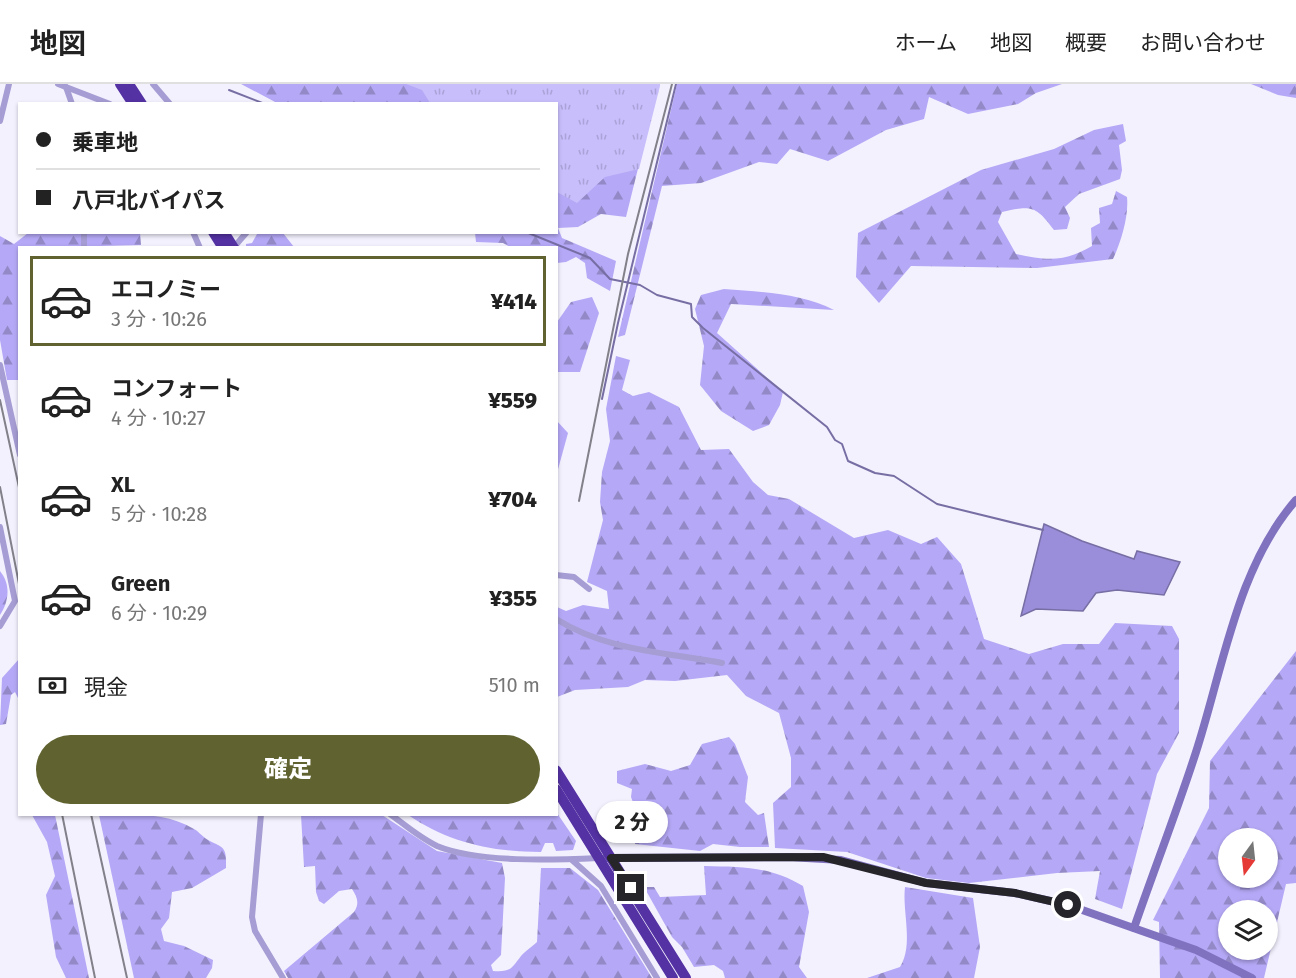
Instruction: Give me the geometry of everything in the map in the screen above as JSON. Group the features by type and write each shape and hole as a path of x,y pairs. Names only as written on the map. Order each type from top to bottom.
{"highway":[{"path":"120,84 132,102"},
{"path":"129,84 141,102"},
{"path":"558,774 673,978"},
{"path":"558,792 686,978"}],"street":[{"path":"0,121 9,84"},
{"path":"58,84 105,102"},
{"path":"153,84 168,102"},
{"path":"66,87 71,102"},
{"path":"235,246 246,234"},
{"path":"0,365 18,446"},
{"path":"1134,928 1196,753 1244,592 1267,538 1296,500"},
{"path":"0,526 17,601 0,626"},
{"path":"558,575 574,577 589,589"},
{"path":"558,621 602,641 722,663"},
{"path":"261,816 252,917 255,931 283,978"},
{"path":"393,816 423,838 451,850 522,860 823,857 926,883 1015,893 1045,899 1196,950 1252,978"},
{"path":"572,860 601,886 657,978"}],"green space":[{"path":"241,84 659,84 626,217 601,214 578,227 558,228 558,102 275,102"},
{"path":"406,84 660,84 639,169 605,177 577,203 558,193 558,102 429,102 422,90"},
{"path":"677,84 1062,84 1036,93 1018,104 968,114 929,97 924,119 886,130 828,161 790,149 777,164 759,162 701,183 662,186 625,335 618,337"},
{"path":"1251,84 1296,84 1296,98 1278,95"},
{"path":"1123,124 1126,141 1119,145 1122,170 1120,179 1079,194 1065,207 1070,218 1067,229 1054,230 1038,212 1027,208 1002,212 998,222 1016,254 1047,259 1073,255 1092,246 1091,228 1100,223 1099,208 1112,204 1116,191 1127,197 1127,212 1124,229 1113,259 1037,268 911,266 879,303 856,277 858,233 981,170 1054,149 1094,130"},
{"path":"558,228 562,238 616,261 610,291 587,278 585,263 576,257 558,263 558,246 508,246 503,243 476,242 475,234 558,234"},
{"path":"27,234 140,234 141,245 18,246 18,380 7,380 0,340 0,236 14,244"},
{"path":"257,234 284,234 293,246 246,246 252,243"},
{"path":"724,289 794,297 834,310 731,304 717,333 783,392 780,405 769,425 753,431 721,411 700,385 704,346 695,309 701,295"},
{"path":"592,297 599,313 580,372 558,372 558,321 571,302"},
{"path":"616,356 630,360 622,390 633,396 649,392 679,407 701,450 729,449 753,482 768,495 789,499 854,538 888,530 921,544 937,537 961,564 984,639 1029,654 1063,644 1099,644 1115,623 1172,626 1179,639 1179,733 1157,774 1122,909 1095,899 1100,871 1057,873 969,883 926,878 847,852 775,848 773,803 791,787 791,758 779,713 746,696 727,675 675,681 645,680 628,687 575,690 558,697 558,607 566,611 583,605 609,609 607,591 587,582 603,520 600,502 602,472 610,441 606,409"},
{"path":"558,422 568,433 558,469"},
{"path":"0,571 4,576 8,593 0,615"},
{"path":"1296,651 1296,883 1286,884 1278,918 1278,900 1218,900 1218,960 1268,960 1264,978 1160,978 1159,922 1153,920 1209,808 1210,761"},
{"path":"18,660 18,698 15,692 11,695 6,724 0,725 2,678"},
{"path":"729,737 735,744 748,777 745,802 758,815 764,813 769,847 713,844 700,851 635,844 637,813 631,797 632,789 617,783 617,771 645,764 671,771 690,765 702,744"},
{"path":"558,814 576,841 573,850 556,851 553,843 545,843 541,852 505,850 454,839 410,816"},
{"path":"33,816 55,816 89,978 66,978 56,957 46,895 55,876 47,842"},
{"path":"99,816 154,816 183,823 222,848 226,854 226,868 192,888 172,892 169,918 161,929 164,941 184,946 213,960 212,968 206,978 134,978"},
{"path":"301,816 384,816 437,851 502,863 505,878 501,955 491,965 493,971 510,969 537,942 541,868 570,868 598,890 652,978 288,978 284,971 354,912 357,903 352,889 339,891 324,904 319,901 316,892 315,866 304,867"},
{"path":"704,866 743,867 767,871 791,879 803,886 809,912 799,967 807,978 725,978 723,971 714,965 694,967 682,947 672,937 644,887 654,887 660,897 706,895"},
{"path":"905,887 973,898 980,947 974,978 867,978 900,967 904,958 907,939"}],"shaded area":[{"path":"1044,524 1082,541 1134,559 1137,551 1180,562 1164,595 1117,590 1096,593 1083,611 1036,609 1021,616"}],"waterway":[{"path":"602,399 618,323 676,84"},
{"path":"229,90 260,102"},
{"path":"531,234 590,258 610,279 640,285 657,295 691,304 692,317 703,328 827,427 835,440 842,444 848,461 875,473 894,476 937,504 1043,530"}],"railway":[{"path":"579,501 628,254 672,84"},
{"path":"0,400 18,483"},
{"path":"0,487 18,579"},
{"path":"62,816 95,978"},
{"path":"91,816 127,978"}],"route":[{"path":"631,888 611,858 823,857 926,883 1015,893 1068,905"}]}
